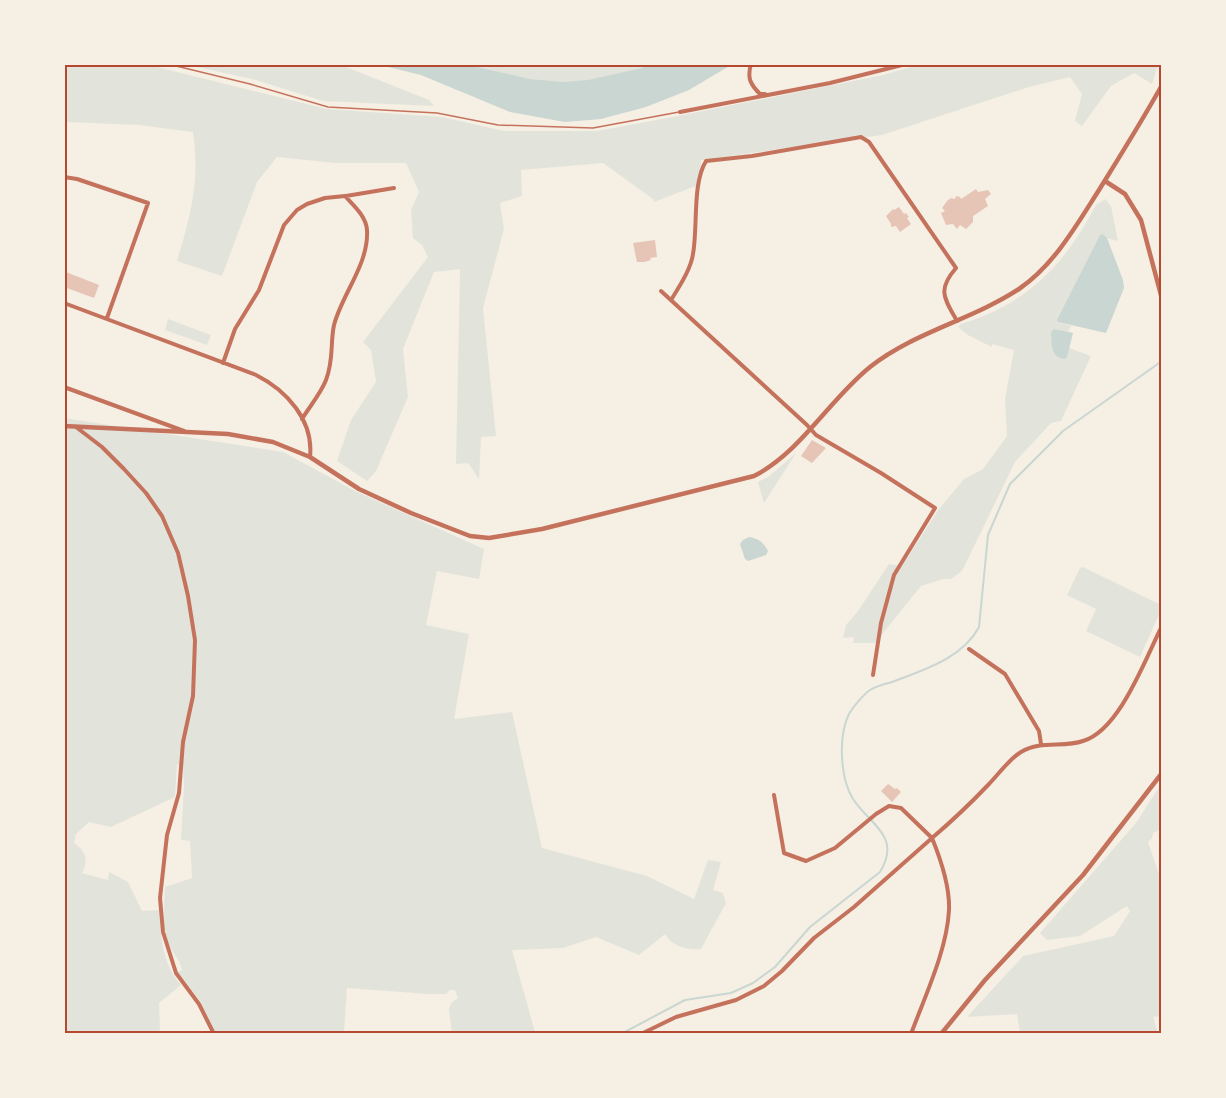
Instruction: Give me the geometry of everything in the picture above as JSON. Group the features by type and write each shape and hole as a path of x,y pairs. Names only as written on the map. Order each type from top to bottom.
{"street":[{"path":"751,64 748,72 749,81 760,94 768,95"},
{"path":"680,112 830,83 906,64"},
{"path":"64,426 228,434 273,442 310,457 359,489 411,513 470,536 489,538 542,528 754,476 772,465 849,386 878,361 910,342 957,321 1020,288 1047,264 1067,240 1161,85"},
{"path":"671,300 693,256 699,189 706,161 865,138 956,268 946,279 944,287 947,302 957,321"},
{"path":"64,177 148,202 107,318"},
{"path":"1105,180 1125,194 1141,220 1161,299"},
{"path":"223,363 235,329 259,290 284,225 297,210 325,198 394,188"},
{"path":"303,419 326,382 332,358 334,327 366,243 367,230 364,219 345,196"},
{"path":"661,291 816,435 935,508 894,575 881,623 873,675"},
{"path":"64,303 272,383 286,395 303,419 310,457"},
{"path":"64,387 187,432"},
{"path":"76,427 102,447 124,469 146,493 162,516 178,553 188,596 195,640 194,687 183,742 179,793 168,835 160,898 163,932 176,974 199,1004 214,1034"},
{"path":"641,1034 676,1017 736,1000 764,986 814,938 854,907 966,808 1021,752 1041,744 1067,746 1087,740 1104,728 1127,697 1161,626"},
{"path":"969,649 1005,674 1039,731 1041,744"},
{"path":"941,1034 985,981 1083,875 1161,773"},
{"path":"774,795 784,853 806,861 835,848 889,806 901,808 932,838 942,863 949,909 944,941 911,1034"}],"lane":[{"path":"168,64 250,84 328,107 437,113 498,125 593,129 680,112"}],"shaded area":[{"path":"64,65 149,65 327,109 442,117 504,131 597,131 883,75 918,65 1158,65 1152,84 1134,73 1111,86 1082,126 1075,121 1082,94 1070,77 1029,87 882,135 701,160 699,186 654,202 603,163 521,170 522,196 500,203 504,229 483,308 496,436 481,437 479,479 468,463 456,464 460,269 434,272 403,349 408,397 376,471 367,481 337,461 351,420 376,382 371,350 363,342 428,257 422,245 413,238 411,210 419,192 406,163 335,163 277,157 257,182 222,276 177,261 195,183 193,132 139,125 65,122"},
{"path":"188,65 341,65 429,100 434,106 323,101 252,79"},
{"path":"380,65 468,65 530,79 563,82 588,80 649,65 731,65 689,90 646,107 601,119 565,122 510,112 421,75"},
{"path":"467,65 649,65 584,81 552,82"},
{"path":"1105,199 1111,206 1118,241 1107,238 1103,234 1100,235 1058,322 1071,326 1068,332 1054,329 1066,357 1069,348 1091,356 1061,421 1051,423 1015,462 962,571 951,579 943,579 921,586 875,643 853,643 854,637 843,638 846,625 889,564 902,566 939,509 964,479 983,469 1007,436 1005,399 1014,350 992,344 992,347 968,335 958,327 1006,305 1041,280 1070,247 1096,205"},
{"path":"1103,234 1107,238 1124,288 1106,333 1057,320 1100,235"},
{"path":"168,319 211,335 207,345 165,330"},
{"path":"1054,329 1073,333 1067,357 1064,359 1054,353 1051,332"},
{"path":"64,418 283,452 357,492 484,549 479,579 437,571 426,625 469,634 454,719 512,712 542,848 647,876 694,899 708,860 721,862 713,890 723,893 726,903 701,949 681,947 665,934 639,955 596,937 563,948 512,950 535,1032 532,1033 452,1033 449,1009 451,1003 458,998 455,990 450,990 446,994 428,994 347,988 344,1033 215,1033 201,1002 178,972 182,970 181,966 169,945 165,932 165,887 192,878 190,841 181,840 184,786 183,768 177,764 175,797 111,827 89,822 76,834 74,843 85,856 82,873 108,880 109,872 128,882 142,911 159,910 166,959 181,985 159,1003 160,1030 157,1033 65,1033"},
{"path":"796,453 764,503 758,482 768,477"},
{"path":"749,537 763,543 768,551 766,555 748,561 745,559 740,544"},
{"path":"1083,567 1161,605 1161,610 1140,657 1086,631 1096,609 1067,595 1080,568"},
{"path":"1161,784 1161,829 1153,833 1148,842 1161,880 1161,1016 1153,1017 1158,1033 1020,1033 1017,1014 967,1017 1023,956 1114,936 1130,911 1127,906 1080,936 1047,940 1040,933 1136,823"}],"building":[{"path":"976,189 978,192 988,190 991,194 985,199 988,206 973,216 973,222 966,229 960,225 957,229 953,224 946,225 941,213 945,211 942,208 947,201 951,198 955,199 956,196 961,199"},
{"path":"899,207 909,217 907,218 911,224 900,232 896,226 891,227 886,216"},
{"path":"655,240 657,257 637,262 633,243"},
{"path":"66,272 99,285 94,298 64,287"},
{"path":"812,440 826,448 812,463 801,456"},
{"path":"888,784 901,792 892,802 881,791"}],"waterway":[{"path":"621,1034 685,1000 731,993 753,983 775,967 810,927 880,872 886,860 886,840 853,799 845,780 842,745 845,723 849,714 870,690 941,662 972,638 979,627 988,535 1010,484 1063,431 1162,361"}]}
